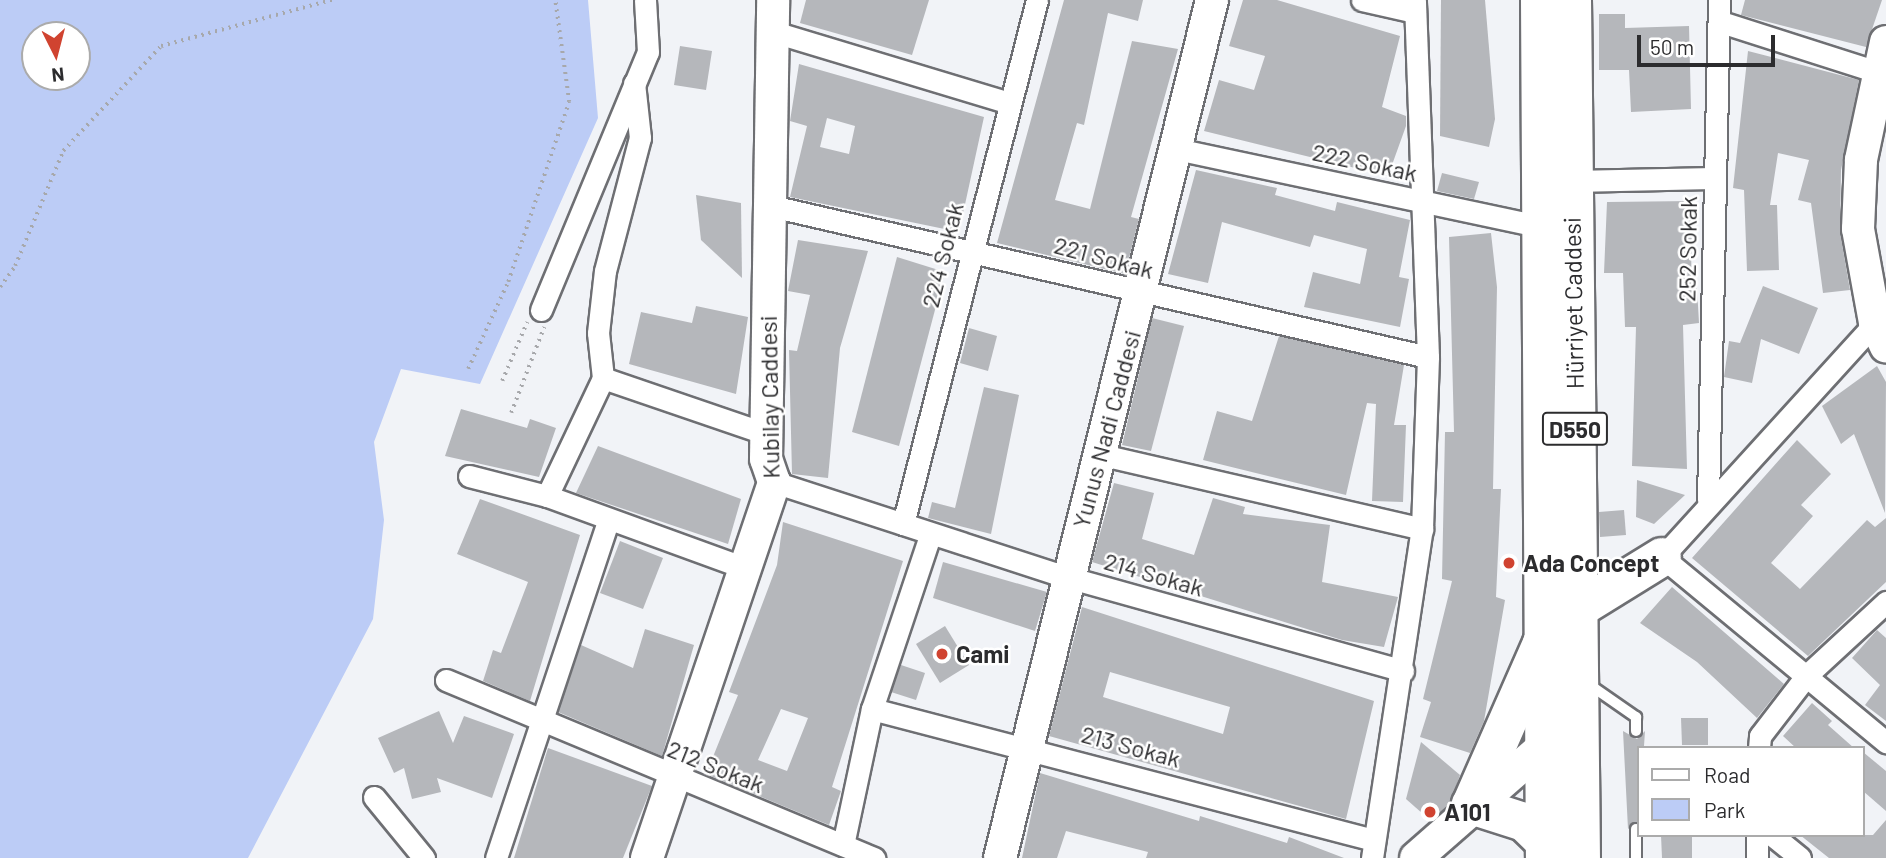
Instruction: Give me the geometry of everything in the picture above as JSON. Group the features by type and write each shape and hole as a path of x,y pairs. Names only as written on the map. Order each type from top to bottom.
{"highway":[{"name":"Hürriyet Caddesi","path":"1540,0 1544,227 1542,643 1545,850"},
{"name":"Hürriyet Caddesi","path":"1572,0 1571,181 1582,663 1581,858"},
{"path":"1577,535 1606,559 1662,557"},
{"path":"1545,850 1524,822 1471,805 1542,643 1581,607 1662,557"},
{"path":"1582,663 1662,557"},
{"path":"1543,747 1582,720"}],"street":[{"path":"541,310 648,52 645,0"},
{"name":"224 Sokak","path":"903,524 970,248 1037,0"},
{"name":"Yunus Nadi Caddesi","path":"1000,858 1067,577 1142,294 1212,0"},
{"path":"1362,0 1415,6 1426,202 1428,357 1422,529 1403,671 1373,849"},
{"name":"252 Sokak","path":"1708,500 1714,178 1721,22 1719,0"},
{"path":"772,15 1009,103"},
{"name":"Kubilay Caddesi","path":"647,858 774,482 767,434 772,15"},
{"path":"1721,22 1883,71 1874,159 1872,225 1883,324 1708,500 1662,557 1886,742"},
{"path":"547,496 603,378 598,334 606,271 640,138 634,83"},
{"name":"222 Sokak","path":"1176,149 1544,227"},
{"path":"1571,181 1714,178"},
{"name":"221 Sokak","path":"768,205 970,248 1142,294 1428,357"},
{"path":"603,378 767,434"},
{"path":"1098,454 1422,529"},
{"path":"469,476 547,496 745,568"},
{"name":"214 Sokak","path":"774,482 903,524 930,536 1403,671"},
{"path":"496,858 537,723 609,520"},
{"path":"843,845 872,709 930,536"},
{"path":"1759,746 1760,736 1807,676 1886,603"},
{"name":"212 Sokak","path":"446,681 537,723 874,858"},
{"name":"213 Sokak","path":"872,709 1027,745 1373,849"},
{"path":"1416,858 1471,805 1543,747"},
{"path":"374,797 424,858"},
{"path":"1757,837 1757,858"},
{"path":"1774,837 1800,858"}],"lane":[{"path":"1582,663 1636,717 1636,731"},
{"path":"1636,829 1636,858"}],"path":[{"path":"0,287 15,266 62,150 161,46 332,0"},
{"path":"468,369 508,282 569,102 555,0"},
{"path":"502,381 526,323 541,310"},
{"path":"511,413 544,330 541,310"}],"green space":[{"path":"0,0 588,0 598,118 480,384 401,369 374,442 384,520 373,619 248,858 0,858"}],"building":[{"path":"806,0 929,0 912,55 800,23"},
{"path":"1064,0 1143,0 1138,21 1108,13 1084,125 1077,123 1055,200 1090,209 1132,41 1178,49 1131,217 1139,219 1125,274 997,243"},
{"path":"1243,0 1277,0 1400,36 1382,107 1406,116 1406,126 1388,176 1204,131 1219,80 1254,90 1265,56 1229,46"},
{"path":"1441,0 1485,0 1495,119 1489,147 1440,136"},
{"path":"1745,0 1882,0 1866,47 1741,15"},
{"path":"1599,14 1625,14 1625,28 1689,26 1691,109 1631,112 1629,70 1599,70"},
{"path":"680,46 712,51 706,90 674,85"},
{"path":"1748,51 1859,80 1841,170 1840,232 1850,290 1823,293 1811,203 1798,200 1809,160 1778,153 1770,205 1777,205 1779,270 1747,271 1744,190 1733,188"},
{"path":"799,64 984,117 959,232 790,197 807,126 790,121","holes":["827,118 855,126 849,154 820,147"]},
{"path":"1196,170 1277,188 1275,195 1335,211 1337,202 1410,220 1399,277 1409,279 1400,327 1304,307 1313,272 1360,284 1367,249 1314,235 1310,247 1222,222 1208,283 1168,274"},
{"path":"1442,173 1479,182 1474,199 1437,191"},
{"path":"696,195 741,203 742,278 701,240"},
{"path":"1692,201 1691,288 1697,288 1699,323 1683,325 1687,469 1632,466 1636,327 1625,327 1623,273 1604,273 1607,202"},
{"path":"1491,233 1497,287 1493,489 1501,489 1496,597 1505,600 1484,721 1470,753 1420,737 1431,702 1423,699 1452,581 1442,579 1445,432 1454,432 1449,237"},
{"path":"798,240 868,251 840,348 828,478 792,474 789,350 797,351 810,295 788,291"},
{"path":"897,257 945,272 899,446 852,432"},
{"path":"1763,286 1818,308 1799,354 1761,339 1752,383 1724,377 1729,341 1740,343"},
{"path":"696,306 748,317 736,394 629,364 641,312 692,323"},
{"path":"1152,318 1184,326 1151,451 1122,445"},
{"path":"969,328 997,336 988,371 960,363"},
{"path":"1279,336 1404,365 1394,425 1406,425 1403,502 1372,501 1376,404 1367,403 1346,495 1203,460 1217,411 1252,421"},
{"path":"1877,366 1886,382 1885,513 1854,434 1841,444 1822,406"},
{"path":"984,387 1019,395 991,534 928,518 932,502 955,508"},
{"path":"461,409 527,428 530,419 556,428 539,477 445,456"},
{"path":"1797,440 1831,474 1801,505 1813,516 1771,563 1800,589 1867,520 1875,527 1886,518 1886,582 1808,656 1692,558"},
{"path":"598,446 741,499 728,544 576,493"},
{"path":"1637,480 1685,495 1654,524 1636,517"},
{"path":"1114,483 1154,493 1142,539 1194,555 1213,498 1245,507 1243,514 1330,525 1322,582 1398,597 1384,647 1342,640 1092,562"},
{"path":"480,499 580,535 530,701 483,681 493,650 501,653 528,582 457,554"},
{"path":"1624,510 1626,535 1600,537 1599,512"},
{"path":"783,522 903,561 832,787 841,791 829,825 706,774 738,695 729,692 777,565","holes":["781,709 808,718 787,771 758,760"]},
{"path":"620,541 663,558 643,609 600,593"},
{"path":"943,562 1047,592 1035,631 933,598"},
{"path":"1672,587 1784,684 1757,718 1697,662 1640,623"},
{"path":"1082,607 1374,701 1346,819 1049,736","holes":["1110,672 1230,707 1223,734 1103,697"]},
{"name":"Cami","path":"945,626 969,665 940,683 916,644"},
{"path":"645,629 694,645 662,756 558,712 581,645 633,668"},
{"path":"1877,630 1886,638 1886,721 1865,705 1880,685 1852,658"},
{"path":"901,665 925,673 916,700 891,692"},
{"path":"1812,703 1832,721 1828,725 1852,746 1794,746 1783,736"},
{"path":"439,711 453,743 464,716 514,734 492,798 437,778 441,792 412,799 404,768 394,773 378,738"},
{"path":"1681,718 1708,718 1708,745 1682,745"},
{"path":"1623,731 1637,739 1645,731 1644,746 1638,746 1638,823 1628,829"},
{"path":"1421,742 1460,775 1450,804 1431,821 1406,799"},
{"path":"548,748 652,786 623,858 514,858"},
{"path":"1865,754 1886,771 1886,811 1865,793"},
{"path":"1040,773 1199,821 1200,816 1287,843 1289,837 1344,858 1146,858 1148,852 1066,831 1057,858 1022,858"},
{"path":"1886,820 1886,858 1829,858 1803,837 1865,837 1873,835"},
{"path":"1661,837 1692,837 1692,858 1662,858"}],"place":[{"name":"Ada Concept","path":"1509,563"},
{"name":"Cami","path":"942,654"},
{"name":"A101","path":"1430,812"}]}
